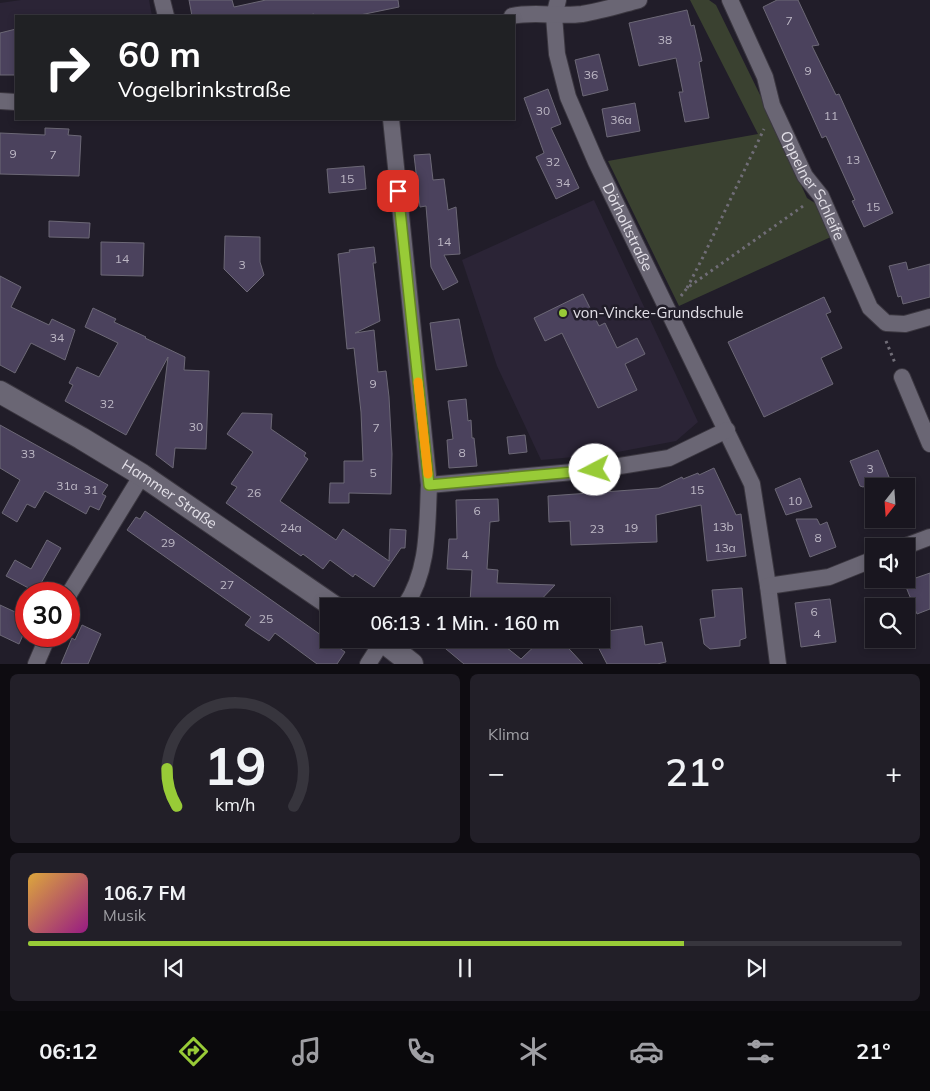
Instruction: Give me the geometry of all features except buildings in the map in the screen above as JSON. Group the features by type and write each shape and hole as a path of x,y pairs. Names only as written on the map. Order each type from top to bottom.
{"main road":[{"name":"Hammer Straße","path":"0,392 142,474 321,598"},
{"path":"393,648 412,664"}],"street":[{"path":"162,0 166,15"},
{"path":"515,16 556,8 583,14 639,0"},
{"name":"Oppelner Schleife","path":"730,0 764,77 772,105 805,176 821,196 870,308 886,323"},
{"name":"Dörholtstraße","path":"556,8 557,54 568,97 596,162 752,484 778,664"},
{"path":"0,101 15,102"},
{"path":"391,120 429,485 427,537 423,567 411,598"},
{"path":"886,323 905,324 930,317"},
{"path":"902,377 930,444"},
{"path":"429,485 595,470 669,458 727,430"},
{"path":"76,582 142,474"},
{"path":"915,543 930,537"},
{"path":"768,586 829,577 865,563"},
{"path":"36,664 43,647"},
{"path":"368,664 377,648"}],"path":[{"path":"669,310 687,288 755,148 768,120 772,105"},
{"path":"687,288 821,196"},
{"path":"886,323 886,342 902,377"}],"shaded area":[{"path":"21,0 149,0 152,15 15,15 15,75 0,75 0,3"},
{"name":"von-Vincke-Grundschule","path":"594,200 698,422 676,441 607,454 541,460 497,366 462,260"}],"green space":[{"path":"690,0 709,0 716,5 764,103 807,198 818,205 833,236 679,306 608,161 758,134"}],"slow traffic":[{"path":"418,382 428,474"}],"place":[{"name":"von-Vincke-Grundschule","path":"563,313"}],"route":[{"path":"398,191 429,485 595,470"}]}
